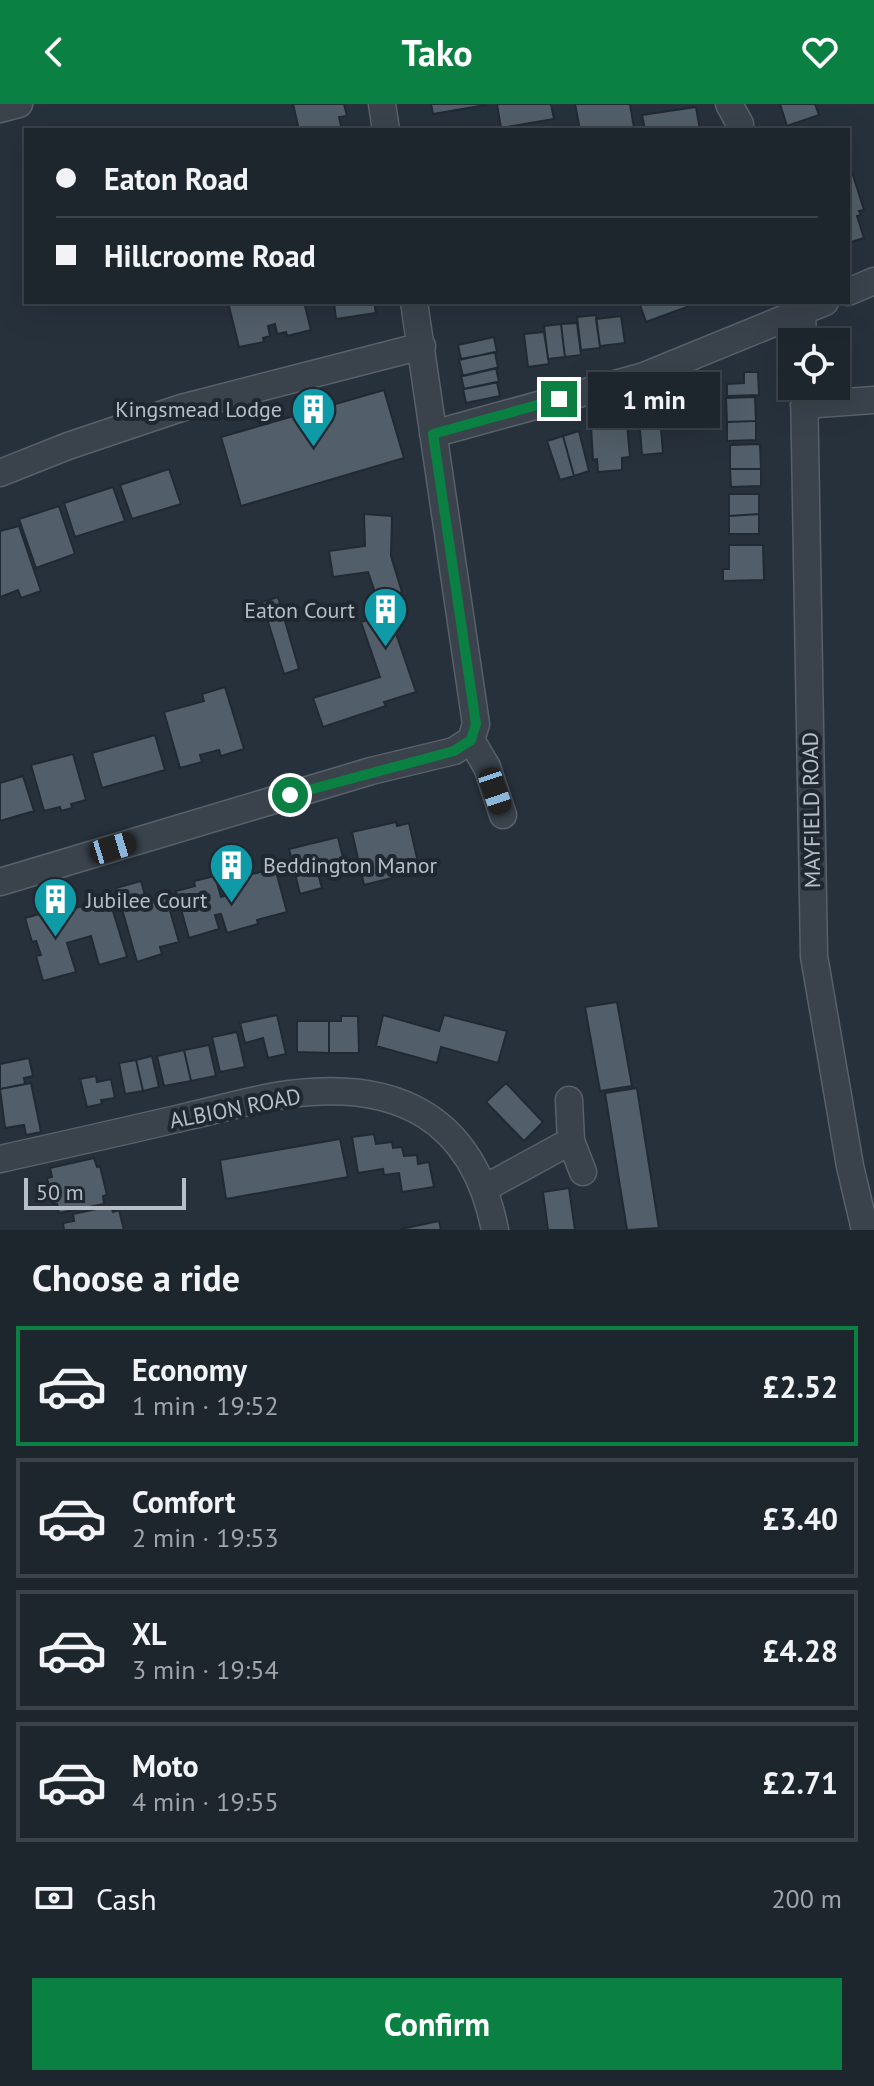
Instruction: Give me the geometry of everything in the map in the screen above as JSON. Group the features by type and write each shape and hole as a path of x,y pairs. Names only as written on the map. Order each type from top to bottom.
{"street":[{"path":"0,109 19,104"},
{"path":"382,104 386,128"},
{"path":"850,291 874,281"},
{"path":"0,882 345,779 454,751 471,740 476,724 414,304"},
{"path":"433,434 644,376 814,307"},
{"path":"807,328 814,307"},
{"path":"0,473 68,446 181,408 422,346"},
{"path":"850,399 874,400"},
{"name":"MAYFIELD ROAD","path":"804,400 814,956 847,1151 865,1230"},
{"path":"471,740 487,767 503,815"},
{"name":"ALBION ROAD","path":"0,1159 289,1094 348,1091 406,1103 443,1127 468,1156 485,1188 495,1230"},
{"path":"569,1100 571,1141 583,1172"},
{"path":"485,1188 571,1141"}],"building":[{"path":"293,104 344,104 347,116 339,117 342,128 299,128"},
{"path":"431,104 486,104 486,105 433,114"},
{"path":"497,104 551,104 554,119 501,128"},
{"path":"575,104 630,104 634,128 580,128"},
{"path":"780,104 815,104 819,115 787,126"},
{"path":"696,107 700,128 645,128 642,115"},
{"path":"850,173 864,210 859,211 861,215 857,216 864,238 850,242"},
{"path":"228,304 304,304 311,330 287,336 286,332 277,334 275,324 268,326 270,336 263,338 264,342 239,347"},
{"path":"334,304 374,304 376,313 336,319"},
{"path":"640,304 686,304 687,307 646,322"},
{"path":"596,315 600,348 581,350 577,317"},
{"path":"621,316 625,343 600,346 596,319"},
{"path":"577,323 581,355 565,357 561,324"},
{"path":"561,324 565,357 548,359 544,326"},
{"path":"544,332 549,364 528,367 524,334"},
{"path":"494,337 497,352 461,359 458,345"},
{"path":"495,352 498,368 463,376 459,360"},
{"path":"496,368 499,382 464,389 461,376"},
{"path":"744,372 758,372 759,395 727,396 727,384 744,383"},
{"path":"497,382 500,396 466,403 463,389"},
{"name":"Kingsmead Lodge","path":"384,390 404,458 241,506 221,437"},
{"path":"755,397 756,421 727,422 726,398"},
{"path":"660,416 663,453 642,455 639,417"},
{"path":"756,421 756,440 727,441 727,422"},
{"path":"627,424 630,457 622,458 622,470 598,472 597,459 593,460 591,426"},
{"path":"579,431 589,471 574,476 563,436"},
{"path":"563,436 574,476 560,480 547,441"},
{"path":"760,444 761,469 730,469 730,445"},
{"path":"169,469 181,504 132,519 120,485"},
{"path":"730,469 761,469 761,486 731,487"},
{"path":"113,487 125,521 75,537 64,503"},
{"path":"729,494 759,494 759,514 729,516"},
{"path":"59,506 75,554 36,568 19,519"},
{"path":"364,514 392,516 391,556 402,592 378,601 368,572 333,577 329,551 365,546"},
{"path":"759,514 759,534 729,534 729,516"},
{"path":"19,526 41,591 21,598 18,590 0,597 0,531"},
{"path":"729,545 763,545 764,580 723,581 723,569 729,569"},
{"path":"278,597 299,669 284,674 262,602"},
{"name":"Eaton Court","path":"389,613 416,692 384,702 386,706 323,727 313,698 380,677 361,622"},
{"path":"225,687 244,749 221,756 219,750 200,755 202,762 180,768 164,712 204,701 202,694"},
{"path":"155,735 165,770 102,788 92,753"},
{"path":"73,754 86,800 61,811 60,807 44,811 31,765"},
{"path":"23,776 34,811 0,821 0,783"},
{"path":"396,822 397,826 409,823 420,871 364,885 352,832"},
{"path":"338,837 346,870 319,877 322,888 300,894 289,849"},
{"name":"Beddington Manor","path":"243,868 245,876 275,868 287,912 227,933 221,914 215,915 219,929 189,938 176,891 195,886 194,881 215,876 221,897 227,895 221,874"},
{"path":"141,881 147,902 166,897 179,942 160,947 162,954 137,962 116,888"},
{"name":"Jubilee Court","path":"109,898 127,957 99,965 91,936 67,943 76,972 43,981 36,956 41,955 36,941 32,942 25,918 54,910 55,914"},
{"path":"617,1002 632,1086 600,1091 585,1007"},
{"path":"277,1015 286,1054 268,1058 263,1038 245,1043 240,1023"},
{"path":"383,1015 439,1031 444,1015 507,1031 498,1063 441,1047 437,1063 376,1046"},
{"path":"341,1016 358,1016 359,1053 329,1053 329,1021 341,1021"},
{"path":"297,1021 329,1021 329,1053 297,1052"},
{"path":"237,1032 245,1067 220,1072 212,1037"},
{"path":"209,1045 216,1076 191,1081 184,1050"},
{"path":"184,1050 191,1081 164,1086 157,1056"},
{"path":"152,1056 159,1087 143,1091 136,1060"},
{"path":"29,1058 33,1076 24,1078 25,1084 0,1089 0,1064"},
{"path":"136,1060 143,1091 125,1094 119,1063"},
{"path":"96,1076 97,1082 111,1079 115,1098 87,1107 80,1079"},
{"path":"31,1083 41,1132 26,1135 24,1125 5,1128 0,1089"},
{"path":"506,1083 543,1122 524,1141 486,1102"},
{"path":"637,1088 659,1228 627,1230 605,1093"},
{"path":"374,1134 376,1144 392,1142 393,1148 402,1147 404,1156 417,1155 418,1164 429,1162 434,1187 402,1192 399,1173 384,1175 383,1169 358,1173 352,1137"},
{"path":"340,1139 348,1177 226,1199 220,1160"},
{"path":"94,1158 97,1167 100,1166 107,1195 103,1196 104,1204 59,1213 57,1204 53,1204 47,1178 52,1177 50,1168"},
{"path":"569,1188 575,1230 548,1230 543,1192"},
{"path":"111,1206 113,1212 119,1210 124,1230 64,1230 63,1223 74,1221 73,1214"},
{"path":"439,1221 441,1230 401,1230 401,1229"}],"place":[{"name":"Kingsmead Lodge","path":"313,448"},
{"name":"Eaton Court","path":"386,649"},
{"name":"Beddington Manor","path":"232,904"},
{"name":"Jubilee Court","path":"55,939"}],"route":[{"path":"290,795 454,751 471,740 476,724 433,434 559,399"}]}
